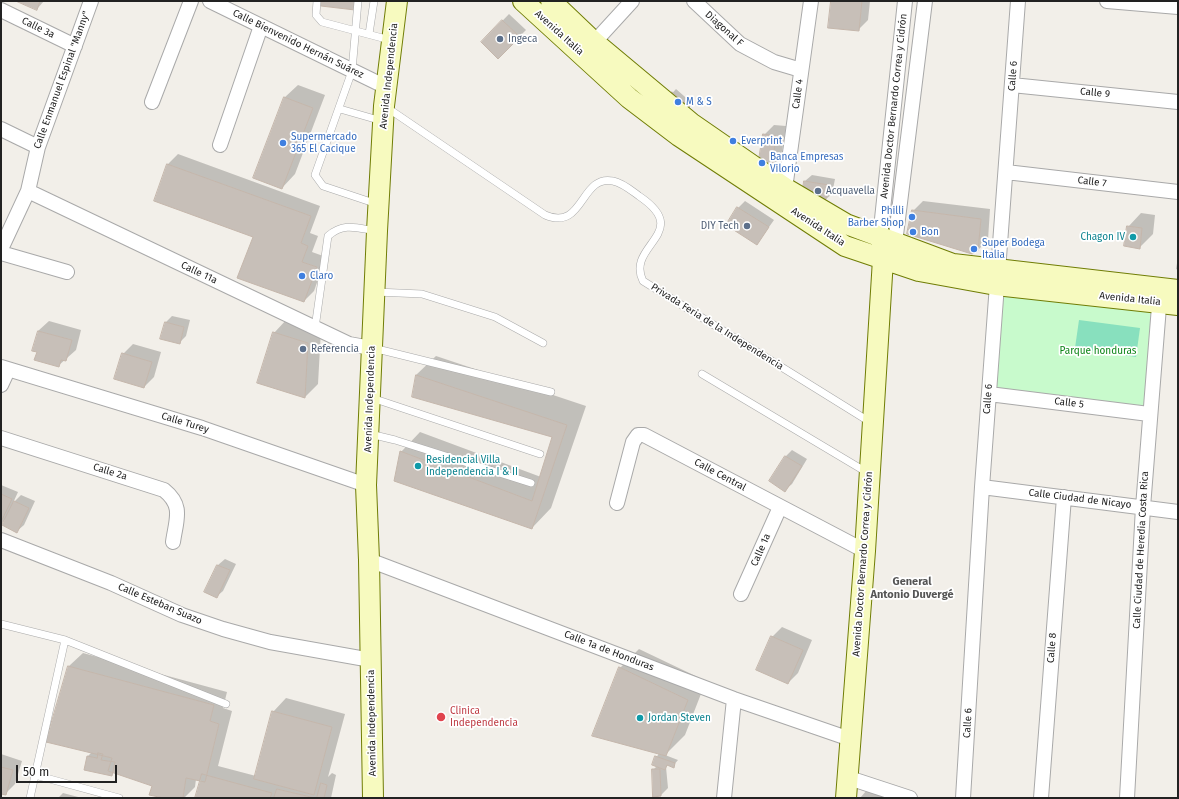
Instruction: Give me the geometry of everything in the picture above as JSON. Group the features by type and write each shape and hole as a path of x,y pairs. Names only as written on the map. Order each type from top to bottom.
{"street":[{"name":"Calle Enmanuel Espinal \"Manny\"","path":"1,249 28,191 38,147 91,1"},
{"path":"152,102 191,1"},
{"name":"Calle Bienvenido Hernán Suárez","path":"210,1 352,71 385,105"},
{"name":"Avenida Independencia","path":"373,798 372,660 366,485 371,348 385,105 397,1"},
{"name":"Avenida Italia","path":"523,1 589,49"},
{"name":"Avenida Italia","path":"551,1 629,98 679,136 784,196 846,224 953,264 997,277"},
{"path":"589,49 632,1"},
{"name":"Diagonal F","path":"694,1 740,44 774,62 802,70"},
{"name":"Calle 4","path":"784,196 811,1"},
{"name":"Avenida Doctor Bernardo Correa y Cidrón","path":"888,240 905,1"},
{"name":"Avenida Doctor Bernardo Correa y Cidrón","path":"846,798 846,777 874,424 883,259 888,240 925,1"},
{"name":"Calle 6","path":"964,798 982,487 1018,1"},
{"path":"1107,1 1178,7"},
{"name":"Calle 3a","path":"1,10 75,46"},
{"path":"220,145 261,26"},
{"name":"Calle 9","path":"1012,85 1178,102"},
{"path":"1,129 38,147"},
{"name":"Calle 7","path":"1006,172 1178,192"},
{"name":"Calle 11a","path":"28,191 349,344 371,348"},
{"name":"Avenida Italia","path":"784,196 846,246 919,271 997,277 1169,296"},
{"path":"1,252 67,272"},
{"name":"Calle Ciudad de Heredia Costa Rica","path":"1127,798 1149,414 1169,296"},
{"path":"1,385 4,369"},
{"name":"Calle Turey","path":"4,369 202,428 366,485"},
{"name":"Calle 5","path":"989,394 1149,414"},
{"name":"Calle Central","path":"617,504 633,442 638,435 644,435 865,551"},
{"name":"Calle 2a","path":"1,438 164,490 172,496 178,510 173,542"},
{"name":"Calle Ciudad de Nicayo","path":"982,487 1178,512"},
{"name":"Calle 8","path":"1041,798 1064,497"},
{"name":"Calle 1a","path":"741,594 780,507"},
{"name":"Calle Esteban Suazo","path":"1,540 111,583 182,615 223,629 270,642 372,660"},
{"name":"Calle 1a de Honduras","path":"369,560 734,699 850,739"},
{"path":"724,798 734,699"},
{"path":"846,777 910,798"}],"lane":[{"path":"315,1 316,15 319,20 392,41"},
{"path":"358,1 352,71 340,109 315,176 322,186 380,204"},
{"path":"369,34 374,1"},
{"path":"340,109 385,105"},
{"name":"Privada Feria de la Independencia","path":"385,105 545,214 554,218 562,218 572,214 596,183 605,180 615,181 623,185 653,206 659,213 661,222 660,230 639,266 640,274 644,281 874,424"},
{"path":"315,328 328,236 335,230 344,226 377,231"},
{"path":"374,292 422,294 495,317 543,344"},
{"path":"371,348 551,392"},
{"path":"702,374 870,474"},
{"path":"369,397 540,454"},
{"path":"369,433 531,483"},
{"path":"1,624 65,640 226,704"},
{"path":"30,798 65,640"},
{"path":"35,776 119,798"}],"green space":[{"name":"Parque honduras","path":"996,285 1160,303 1149,414 989,394"},
{"path":"1079,320 1140,328 1136,357 1075,348"}],"building":[{"path":"16,1 40,1 37,10"},
{"path":"321,1 356,1 355,10 321,6"},
{"path":"831,1 862,1 859,31 828,28"},
{"name":"Ingeca","path":"502,20 520,37 498,59 481,42"},
{"name":"M & S","path":"672,92 690,107 684,113 667,98"},
{"name":"Supermercado 365 El Cacique","path":"284,97 313,108 282,189 253,178"},
{"path":"763,134 776,136 772,168 758,166"},
{"path":"167,164 311,216 301,243 308,246 302,262 317,267 304,302 237,278 253,237 154,201"},
{"name":"Acquavella","path":"804,181 829,185 825,202 813,192 803,190"},
{"name":"DIY Tech","path":"737,207 769,227 757,245 726,225"},
{"path":"912,210 981,219 978,251 972,254 907,234"},
{"name":"Chagon IV","path":"1127,226 1142,228 1140,249 1124,246"},
{"path":"165,322 184,327 180,344 160,339"},
{"path":"38,331 72,340 66,361 61,360 59,367 34,360 37,352 32,351"},
{"path":"273,332 308,343 305,398 257,383"},
{"path":"122,353 152,362 144,388 114,379"},
{"name":"Residencial Villa Independencia I & II","path":"416,375 567,425 532,529 394,481 400,451 532,501 552,437 412,397"},
{"path":"785,456 802,466 785,492 769,481"},
{"path":"1,494 12,499 1,522"},
{"path":"14,501 29,508 17,533 2,525"},
{"path":"217,565 230,570 217,598 204,592"},
{"path":"771,636 803,650 788,684 756,670"},
{"path":"68,666 214,705 210,721 219,724 205,782 186,778 183,798 164,798 149,795 152,786 108,771 112,758 46,742"},
{"name":"Jordan Steven","path":"619,667 688,700 666,756 592,736"},
{"path":"272,711 332,727 314,795 254,779"},
{"path":"98,753 103,754 101,760 115,762 112,776 84,770 87,756 97,758"},
{"path":"655,756 675,763 674,768 667,765 665,770 652,765"},
{"path":"1,767 13,770 6,795 1,794"},
{"path":"652,769 660,769 661,796 653,797"},
{"path":"202,774 272,793 270,798 195,798"},
{"path":"321,783 327,785 324,798 317,798"},
{"path":"277,789 315,798 274,798"}],"place":[{"name":"Ingeca","path":"500,39"},
{"name":"M & S","path":"678,102"},
{"name":"Everprint","path":"733,141"},
{"name":"Supermercado 365 El Cacique","path":"283,143"},
{"name":"Banca Empresas Vilorio","path":"762,163"},
{"name":"Acquavella","path":"818,191"},
{"name":"Philli Barber Shop","path":"912,217"},
{"name":"DIY Tech","path":"747,226"},
{"name":"Bon","path":"913,232"},
{"name":"Chagon IV","path":"1133,237"},
{"name":"Super Bodega Italia","path":"974,249"},
{"name":"Claro","path":"302,276"},
{"name":"Referencia","path":"303,349"},
{"name":"Residencial Villa Independencia I & II","path":"418,466"},
{"name":"Clinica Independencia","path":"441,717"},
{"name":"Jordan Steven","path":"640,718"}],"district":[{"name":"General Antonio Duvergé","path":"912,588"}]}
